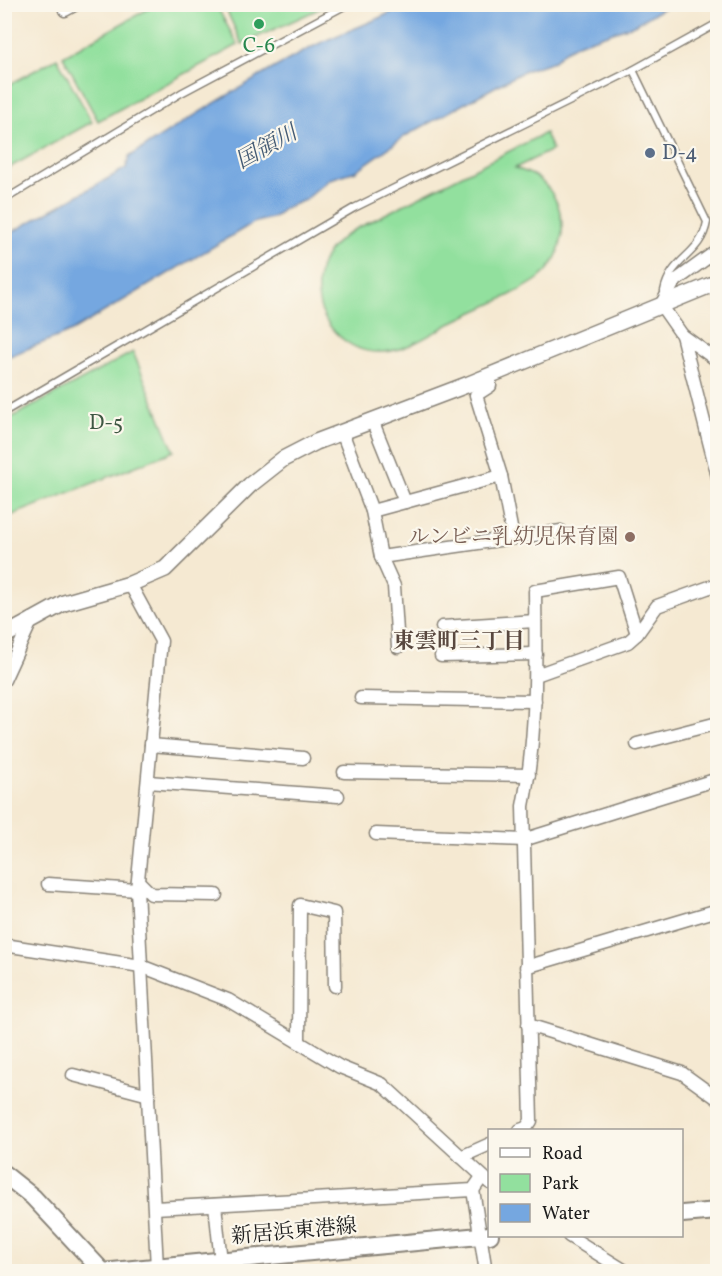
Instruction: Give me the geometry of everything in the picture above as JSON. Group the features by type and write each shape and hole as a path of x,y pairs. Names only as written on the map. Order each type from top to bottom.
{"main road":[{"path":"4,1174 33,1197 102,1272"},
{"path":"683,1214 717,1211"},
{"name":"新居浜東港線","path":"102,1272 157,1267 202,1267 220,1262 485,1236"}],"street":[{"path":"661,305 674,282 717,250"},
{"path":"4,636 64,603 129,584 165,569 250,485 284,459 342,432 490,376 717,282"},
{"path":"661,305 682,335 717,361"},
{"path":"682,335 717,477"},
{"path":"490,376 490,386 476,395 501,476 513,538"},
{"path":"372,420 405,502"},
{"path":"342,432 372,511 381,557 394,586 398,647"},
{"path":"372,511 501,476"},
{"path":"381,557 561,531"},
{"path":"524,1129 531,1120 523,806 529,775 535,701 535,591 619,577 637,634"},
{"path":"129,584 161,641 138,885 157,1267"},
{"path":"536,675 628,642 637,634 657,606 717,584"},
{"path":"4,680 32,620"},
{"path":"442,627 536,621"},
{"path":"441,656 536,654"},
{"path":"361,698 535,701"},
{"path":"637,744 717,723"},
{"path":"151,744 303,758"},
{"path":"344,772 529,775"},
{"path":"376,834 523,840 717,779"},
{"path":"148,782 338,796"},
{"path":"48,884 138,885 151,894 216,895"},
{"path":"300,1042 300,904 334,913 335,986"},
{"path":"526,967 717,910"},
{"path":"4,945 141,966 228,1000 340,1067 382,1083 486,1180 473,1190 155,1209"},
{"path":"528,1025 682,1073 717,1099"},
{"path":"73,1075 149,1095"},
{"path":"461,1157 488,1144"},
{"path":"473,1190 485,1236 486,1272"},
{"path":"215,1205 220,1262"},
{"path":"571,1237 627,1272"}],"lane":[{"path":"4,200 181,93 348,4"},
{"path":"4,412 354,208 633,70 717,23"},
{"path":"633,70 707,222 702,240 668,274 661,305"}],"green space":[{"path":"157,4 216,5 238,45 98,121 63,56"},
{"name":"C-6","path":"224,5 328,5 242,44"},
{"path":"57,58 92,122 5,170 5,87"},
{"path":"545,133 552,150 515,168 531,174 549,189 561,215 561,243 549,269 519,291 421,340 392,351 370,351 359,348 339,336 324,317 318,294 322,265 336,243 352,231"},
{"name":"D-5","path":"133,352 174,451 5,518 5,421"}],"water":[{"name":"国領川","path":"406,4 669,5 634,25 577,44 563,52 554,61 524,71 407,135 356,171 330,179 305,200 285,208 274,217 253,223 72,331 5,358 5,236 126,168 129,157 267,72 314,46"}],"place":[{"name":"C-6","path":"259,24"},
{"name":"D-4","path":"650,153"},
{"name":"ルンビニ乳幼児保育園","path":"630,537"}],"district":[{"name":"東雲町三丁目","path":"459,642"}]}
